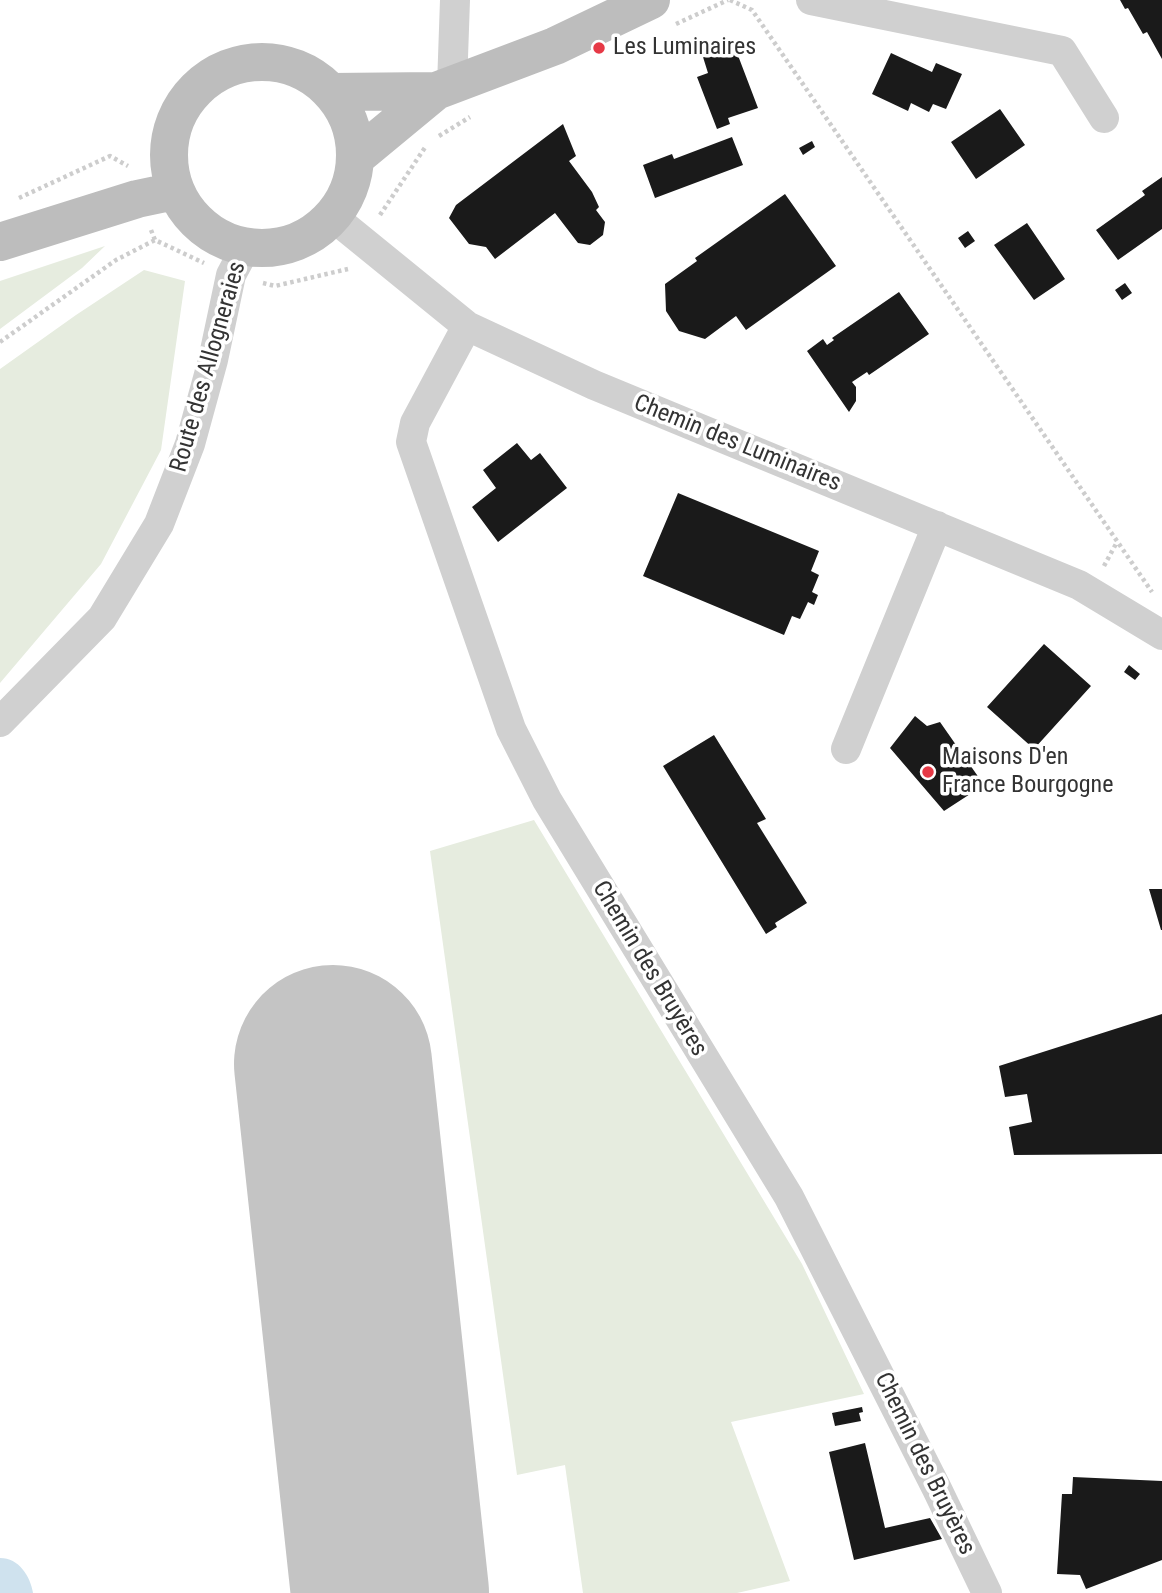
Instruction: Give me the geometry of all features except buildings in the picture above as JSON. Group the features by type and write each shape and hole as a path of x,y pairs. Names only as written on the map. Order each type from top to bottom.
{"street":[{"path":"454,97 455,0"},
{"path":"811,0 1062,51 1104,118"},
{"path":"355,158 454,97 555,47 658,14"},
{"path":"252,62 282,64 309,74 331,92 345,112 353,135 355,158 351,181 333,217 303,238 275,247 246,247 216,237 192,217 175,191 168,163 170,134 181,107 200,85 224,69 252,62"},
{"path":"331,92 454,97"},
{"path":"0,242 137,199 175,191"},
{"name":"Chemin des Luminaires","path":"333,217 467,326 594,385 1079,584 1162,635"},
{"name":"Route des Allogneraies","path":"0,722 102,618 159,524 190,444 213,360 231,275 246,247"},
{"name":"Chemin des Bruyères","path":"467,326 415,423 411,442 511,729 547,800 789,1197 987,1593"},
{"path":"846,749 937,526"}],"path":[{"path":"658,14 729,0 752,10 1158,598"},
{"path":"380,215 429,142 454,97"},
{"path":"12,201 110,156 128,166"},
{"path":"0,342 116,260 155,240 205,263"},
{"path":"262,283 275,286 348,269"},
{"path":"1097,578 1117,542"}],"shaded area":[{"path":"105,246 82,268 0,329 0,281"},
{"path":"144,270 185,281 161,450 101,564 0,683 0,369"},
{"path":"534,820 802,1264 864,1394 731,1422 790,1581 737,1593 583,1593 565,1465 517,1475 430,851"}],"water":[{"path":"0,1558 13,1561 22,1569 33,1593 0,1593"}],"runway":[{"path":"333,1064 390,1593"}],"place":[{"name":"Les Luminaires","path":"599,48"},
{"name":"Maisons D'en France Bourgogne","path":"928,772"}]}
